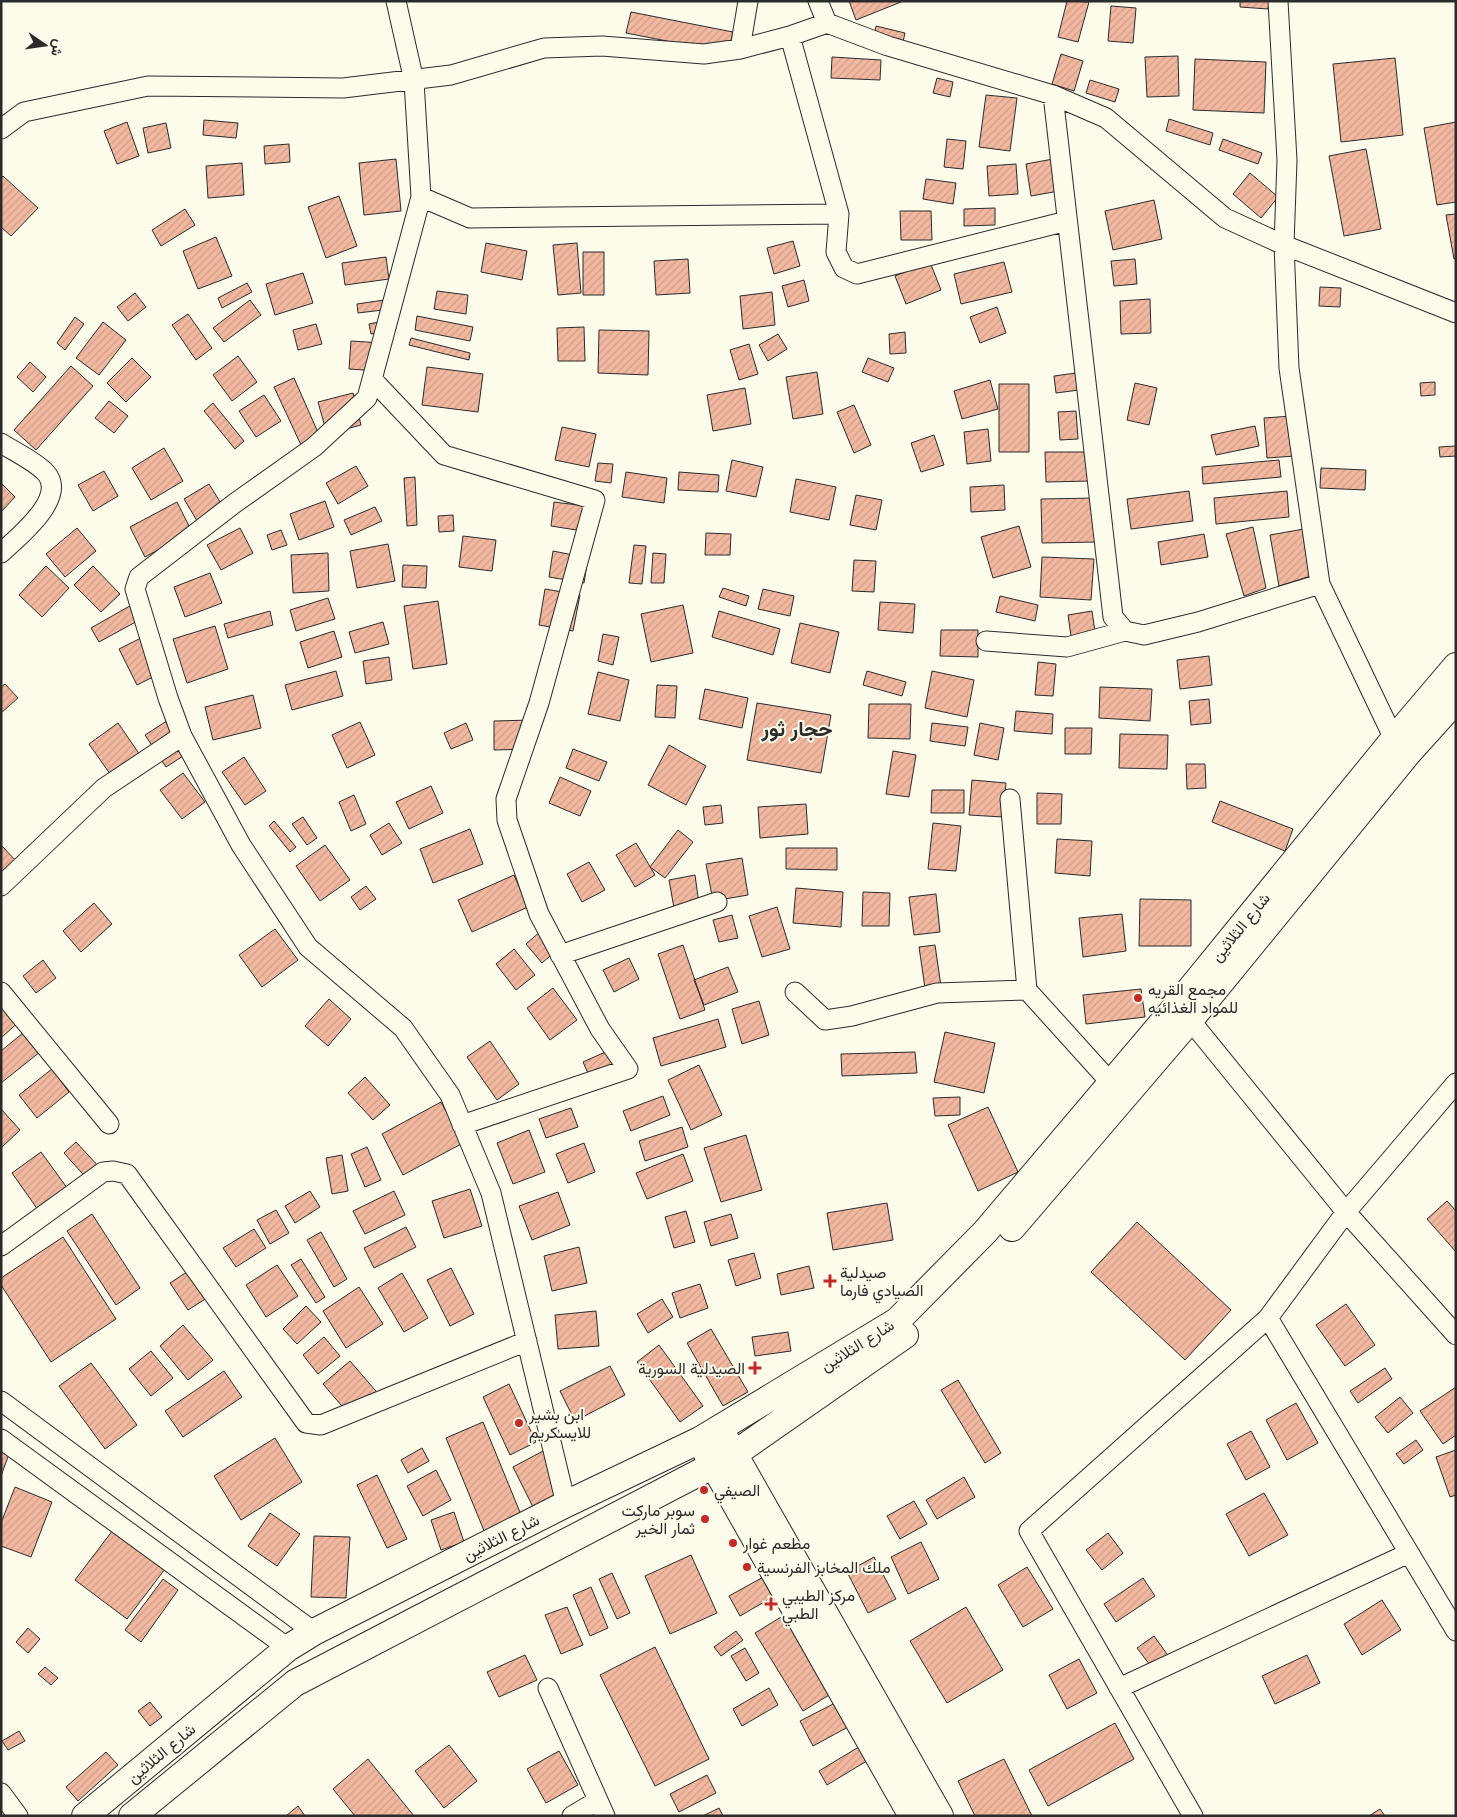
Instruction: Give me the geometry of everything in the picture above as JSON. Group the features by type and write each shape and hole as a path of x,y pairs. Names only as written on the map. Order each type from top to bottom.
{"main road":[{"name":"شارع الثلاثين","path":"132,1816 296,1684 722,1461 911,1331 1002,1240 1182,1015 1394,739 1456,666"},
{"name":"شارع الثلاثين","path":"85,1816 288,1648 314,1632 566,1504 710,1434 897,1320 985,1232 1111,1083 1182,1015 1456,700"},
{"path":"710,1434 722,1461 912,1816"},
{"path":"722,1461 940,1816"}],"street":[{"path":"396,1 414,81 422,197 367,398 314,447 227,509 149,570 136,583 135,589 162,680 182,736 242,845 308,947 404,1028 450,1095 491,1193 566,1504"},
{"path":"740,49 748,1"},
{"path":"818,1 827,23"},
{"path":"1278,1 1287,160 1284,245 1289,368 1320,584 1394,739"},
{"path":"1,129 24,112 148,86 343,88 452,75 544,48 602,46 704,54 740,49 790,36 827,23 888,46 1053,95 1106,118 1225,218 1284,245 1456,313"},
{"path":"790,36 839,214 836,252 844,268 857,274 1067,221"},
{"path":"1053,95 1113,617 1125,631"},
{"path":"422,197 470,218 839,214"},
{"path":"372,379 444,455 595,500 539,703 506,799 507,820 539,914 600,1029 628,1069 462,1125"},
{"path":"1,442 46,473 51,482 49,498 42,512 1,553"},
{"path":"986,641 1067,647 1125,631 1144,635 1189,624 1320,584"},
{"path":"1,886 104,788 182,736"},
{"path":"1010,799 1027,990 1111,1083"},
{"path":"560,955 717,902"},
{"path":"796,992 825,1020 852,1016 937,992 1027,990"},
{"path":"1,992 109,1124"},
{"path":"1182,1015 1346,1212 1456,1335"},
{"path":"1193,1816 1029,1531 1268,1318 1346,1212 1456,1083"},
{"path":"1,1246 103,1172 113,1171 127,1174 306,1423 321,1425 527,1341"},
{"path":"1268,1318 1456,1631"},
{"path":"1,1401 314,1632"},
{"path":"1,1439 288,1648"},
{"path":"1119,1688 1409,1553"},
{"path":"548,1688 601,1809 572,1816"},
{"path":"1,1793 18,1816"}],"building":[{"path":"849,1 901,1 901,2 856,20"},
{"path":"1067,1 1089,2 1078,42 1058,37"},
{"path":"1240,1 1269,1 1268,9 1240,7"},
{"path":"1111,6 1136,8 1133,43 1108,41"},
{"path":"631,12 733,32 728,53 626,33"},
{"path":"876,26 905,33 903,42 874,35"},
{"path":"1061,54 1083,61 1074,91 1052,84"},
{"path":"1178,56 1179,96 1147,97 1145,57"},
{"path":"832,57 881,60 880,80 831,78"},
{"path":"1395,58 1403,135 1341,142 1333,64"},
{"path":"1195,59 1266,62 1264,113 1193,110"},
{"path":"937,78 953,82 950,97 933,93"},
{"path":"1090,80 1119,89 1115,102 1086,93"},
{"path":"986,95 1017,98 1010,151 979,147"},
{"path":"1169,119 1213,133 1210,145 1166,131"},
{"path":"204,120 238,123 236,138 203,135"},
{"path":"127,122 139,156 117,164 104,131"},
{"path":"1456,122 1456,202 1437,205 1424,128"},
{"path":"166,123 171,148 148,153 143,128"},
{"path":"947,139 966,141 963,169 944,167"},
{"path":"1223,139 1262,153 1258,164 1219,150"},
{"path":"289,144 290,162 265,164 264,146"},
{"path":"1366,149 1381,229 1344,236 1329,156"},
{"path":"396,159 401,211 364,215 359,163"},
{"path":"1053,159 1059,191 1031,196 1026,164"},
{"path":"242,163 244,195 208,198 206,166"},
{"path":"1016,164 1018,194 989,196 987,166"},
{"path":"1250,173 1278,197 1261,218 1233,194"},
{"path":"3,176 38,208 11,236 1,227 1,178"},
{"path":"926,179 956,183 953,204 923,199"},
{"path":"339,196 357,246 326,258 308,207"},
{"path":"1154,200 1162,239 1113,250 1105,211"},
{"path":"995,208 995,225 964,226 964,209"},
{"path":"185,209 195,225 161,246 152,230"},
{"path":"900,211 931,211 932,240 901,240"},
{"path":"1456,214 1456,258 1454,259 1446,215"},
{"path":"216,237 232,276 198,289 183,251"},
{"path":"793,241 800,266 774,274 767,248"},
{"path":"486,243 527,251 522,280 481,272"},
{"path":"577,243 581,293 558,295 553,245"},
{"path":"583,252 604,252 604,295 583,295"},
{"path":"386,257 389,279 345,285 342,263"},
{"path":"688,259 690,293 656,295 654,261"},
{"path":"1135,259 1137,284 1114,286 1111,261"},
{"path":"930,262 941,290 906,304 895,276"},
{"path":"1004,262 1012,292 961,304 954,274"},
{"path":"303,273 313,303 275,315 266,284"},
{"path":"804,280 809,301 788,307 782,286"},
{"path":"247,283 252,292 222,308 218,298"},
{"path":"1320,287 1341,288 1340,307 1319,306"},
{"path":"437,291 468,295 466,314 434,309"},
{"path":"772,292 775,325 743,329 740,296"},
{"path":"135,293 146,307 128,321 117,307"},
{"path":"398,298 399,308 358,313 357,304"},
{"path":"1150,299 1151,333 1121,334 1120,301"},
{"path":"250,300 261,315 224,342 213,328"},
{"path":"997,307 1006,333 980,343 970,317"},
{"path":"188,314 212,348 196,360 172,325"},
{"path":"417,316 473,327 470,341 415,330"},
{"path":"75,317 84,324 65,350 57,343"},
{"path":"394,319 396,329 371,334 369,324"},
{"path":"103,322 126,340 99,375 76,358"},
{"path":"316,324 322,344 298,350 293,330"},
{"path":"584,327 585,361 558,361 557,328"},
{"path":"599,330 649,331 648,375 598,373"},
{"path":"905,332 906,353 890,354 889,334"},
{"path":"778,334 787,349 768,361 759,345"},
{"path":"411,338 470,353 469,360 409,345"},
{"path":"351,341 382,343 380,371 349,369"},
{"path":"749,344 758,374 739,380 730,350"},
{"path":"238,356 257,382 232,401 213,375"},
{"path":"132,358 151,377 126,402 107,383"},
{"path":"868,358 894,368 888,382 862,372"},
{"path":"30,362 46,377 33,392 17,377"},
{"path":"71,366 93,386 36,450 14,430"},
{"path":"427,367 483,374 478,412 422,405"},
{"path":"817,372 823,414 793,419 786,377"},
{"path":"1076,373 1079,390 1056,393 1054,376"},
{"path":"294,378 320,437 301,445 274,387"},
{"path":"990,380 998,409 962,419 954,391"},
{"path":"1435,382 1435,395 1421,396 1420,383"},
{"path":"1135,383 1157,388 1149,425 1127,420"},
{"path":"999,384 1029,384 1029,452 999,452"},
{"path":"745,388 751,424 713,431 707,395"},
{"path":"353,393 361,425 327,434 318,402"},
{"path":"264,395 281,421 256,437 239,411"},
{"path":"109,401 128,416 114,433 95,418"},
{"path":"213,403 244,441 235,449 204,411"},
{"path":"854,405 871,445 854,453 837,412"},
{"path":"1076,411 1078,439 1060,440 1058,412"},
{"path":"1292,416 1295,456 1267,458 1264,418"},
{"path":"1255,426 1259,446 1216,455 1211,435"},
{"path":"562,427 596,434 589,467 555,460"},
{"path":"988,429 991,461 967,464 964,432"},
{"path":"934,435 944,465 921,472 911,443"},
{"path":"1456,446 1456,456 1440,457 1439,447"},
{"path":"164,448 183,481 151,500 132,468"},
{"path":"1045,452 1090,452 1091,481 1046,482"},
{"path":"732,460 763,467 756,497 726,491"},
{"path":"1279,460 1281,477 1203,484 1202,467"},
{"path":"598,463 613,464 611,483 595,481"},
{"path":"356,466 368,486 338,504 326,483"},
{"path":"1321,468 1366,470 1365,490 1320,488"},
{"path":"104,471 118,496 93,511 78,485"},
{"path":"626,472 667,478 664,503 622,497"},
{"path":"679,472 719,475 718,492 678,490"},
{"path":"415,477 417,525 407,526 404,478"},
{"path":"796,479 836,487 829,520 790,512"},
{"path":"1,483 15,497 1,512"},
{"path":"209,484 227,513 202,529 184,499"},
{"path":"1004,485 1005,510 971,512 970,487"},
{"path":"1189,491 1193,521 1131,529 1127,499"},
{"path":"1287,491 1289,517 1216,524 1214,498"},
{"path":"856,495 882,500 876,530 850,525"},
{"path":"1096,498 1097,542 1042,543 1041,499"},
{"path":"325,501 334,527 299,540 290,514"},
{"path":"177,502 192,532 145,557 130,527"},
{"path":"554,502 586,506 583,531 551,526"},
{"path":"375,507 382,521 351,535 344,520"},
{"path":"453,515 454,531 439,532 438,516"},
{"path":"1019,526 1031,567 993,578 981,537"},
{"path":"1253,527 1266,588 1244,596 1226,534"},
{"path":"77,528 96,551 65,577 46,554"},
{"path":"240,528 253,553 221,570 207,545"},
{"path":"1304,529 1311,576 1279,586 1270,535"},
{"path":"281,530 287,545 272,550 267,535"},
{"path":"706,533 731,534 730,555 705,555"},
{"path":"1204,534 1208,557 1161,565 1158,542"},
{"path":"463,536 496,540 492,571 459,567"},
{"path":"388,544 395,581 357,588 350,551"},
{"path":"634,545 646,546 642,584 629,583"},
{"path":"553,551 588,558 584,583 549,577"},
{"path":"328,553 329,591 293,593 291,555"},
{"path":"653,553 666,554 664,583 651,583"},
{"path":"1042,557 1094,559 1091,600 1040,597"},
{"path":"854,560 876,561 874,592 852,591"},
{"path":"403,565 427,566 426,588 402,587"},
{"path":"46,566 69,588 42,617 19,595"},
{"path":"93,566 120,594 101,612 74,585"},
{"path":"210,573 222,603 185,617 174,587"},
{"path":"723,588 749,596 746,606 719,597"},
{"path":"545,589 580,595 573,631 539,625"},
{"path":"763,589 794,596 790,616 758,609"},
{"path":"1000,596 1038,605 1035,621 996,612"},
{"path":"328,598 335,619 296,631 290,610"},
{"path":"438,601 447,664 413,669 404,606"},
{"path":"880,602 915,604 913,633 878,630"},
{"path":"135,603 143,618 99,642 91,628"},
{"path":"683,605 693,653 651,662 641,614"},
{"path":"270,611 273,625 228,638 224,624"},
{"path":"719,611 780,629 773,655 712,637"},
{"path":"1092,611 1096,639 1072,643 1068,615"},
{"path":"383,622 389,644 355,653 349,632"},
{"path":"800,623 839,632 830,673 791,663"},
{"path":"215,626 228,669 187,683 173,639"},
{"path":"941,630 978,630 978,657 940,656"},
{"path":"334,631 342,657 308,668 300,642"},
{"path":"603,634 619,637 613,665 598,661"},
{"path":"147,635 165,671 137,685 119,649"},
{"path":"1209,656 1212,685 1180,689 1177,660"},
{"path":"389,657 392,680 366,684 363,661"},
{"path":"1038,662 1056,664 1053,696 1035,695"},
{"path":"336,671 343,696 292,710 285,685"},
{"path":"867,671 906,682 902,696 863,685"},
{"path":"932,671 974,680 967,717 925,708"},
{"path":"598,672 629,680 620,721 588,714"},
{"path":"5,684 18,698 1,713 1,687"},
{"path":"657,685 677,686 675,718 655,717"},
{"path":"1100,687 1152,689 1150,721 1099,718"},
{"path":"705,689 748,698 742,728 699,719"},
{"path":"253,695 261,728 213,740 205,707"},
{"path":"1209,699 1211,723 1191,725 1189,701"},
{"path":"757,703 831,715 821,773 747,760"},
{"path":"869,704 911,704 910,739 868,738"},
{"path":"1016,711 1053,714 1052,734 1014,731"},
{"path":"173,717 194,749 166,767 145,735"},
{"path":"533,720 533,749 494,750 494,721"},
{"path":"360,722 375,755 347,768 332,735"},
{"path":"118,723 149,768 120,788 89,744"},
{"path":"466,723 473,740 451,749 444,733"},
{"path":"932,723 968,727 965,746 930,741"},
{"path":"980,723 1004,728 998,760 974,755"},
{"path":"1065,728 1092,728 1091,754 1065,754"},
{"path":"1120,734 1168,735 1167,769 1119,768"},
{"path":"669,745 706,766 686,805 648,785"},
{"path":"573,749 607,762 599,781 566,768"},
{"path":"893,751 916,755 909,797 886,794"},
{"path":"244,757 266,791 245,805 222,772"},
{"path":"1186,764 1205,764 1206,788 1187,789"},
{"path":"183,773 205,802 182,819 160,790"},
{"path":"560,777 591,791 580,816 549,803"},
{"path":"972,780 1006,783 1003,817 969,815"},
{"path":"431,786 443,813 409,829 396,802"},
{"path":"932,790 964,790 964,813 931,813"},
{"path":"1037,793 1062,794 1061,824 1037,824"},
{"path":"354,795 366,824 351,831 339,802"},
{"path":"1220,801 1293,829 1285,851 1212,822"},
{"path":"806,804 808,834 760,838 758,807"},
{"path":"721,805 723,823 705,825 703,807"},
{"path":"303,817 317,838 307,845 292,824"},
{"path":"274,821 296,847 290,852 269,826"},
{"path":"389,823 402,843 382,855 370,835"},
{"path":"933,823 961,826 956,871 928,869"},
{"path":"470,829 483,864 433,883 420,849"},
{"path":"678,830 693,842 665,878 650,867"},
{"path":"1057,839 1092,841 1090,876 1055,873"},
{"path":"636,843 655,875 635,887 616,855"},
{"path":"1,845 17,862 1,878"},
{"path":"325,845 350,880 320,901 296,866"},
{"path":"786,848 837,848 837,870 786,869"},
{"path":"742,858 748,895 713,901 706,864"},
{"path":"589,862 605,890 582,902 567,874"},
{"path":"514,875 528,907 472,932 458,900"},
{"path":"695,875 699,904 674,908 669,880"},
{"path":"366,886 376,899 360,910 351,897"},
{"path":"796,888 843,892 841,927 793,923"},
{"path":"863,892 890,893 889,926 862,926"},
{"path":"936,894 940,932 914,935 909,897"},
{"path":"1140,899 1191,900 1191,946 1139,946"},
{"path":"94,903 112,924 81,952 63,931"},
{"path":"777,907 790,949 762,957 749,916"},
{"path":"1122,914 1126,951 1083,957 1079,918"},
{"path":"732,915 738,938 719,942 713,920"},
{"path":"275,929 298,960 262,987 239,955"},
{"path":"541,931 557,950 542,963 526,944"},
{"path":"683,945 705,1010 680,1019 658,954"},
{"path":"935,945 941,986 925,988 919,947"},
{"path":"514,949 535,975 516,990 496,964"},
{"path":"629,958 639,979 614,992 603,970"},
{"path":"43,960 56,978 36,993 23,976"},
{"path":"728,967 738,992 704,1005 694,980"},
{"path":"553,988 577,1020 550,1040 527,1008"},
{"path":"1141,989 1145,1017 1086,1024 1083,995"},
{"path":"329,999 351,1019 328,1046 305,1026"},
{"path":"759,1001 769,1035 742,1044 732,1009"},
{"path":"8,1002 23,1018 1,1038 1,1008"},
{"path":"718,1019 726,1047 661,1066 653,1038"},
{"path":"29,1028 45,1048 1,1083 1,1051"},
{"path":"945,1032 995,1043 984,1093 934,1082"},
{"path":"490,1041 519,1084 497,1100 467,1057"},
{"path":"612,1049 624,1076 595,1089 583,1062"},
{"path":"915,1052 917,1073 842,1076 841,1054"},
{"path":"699,1065 722,1115 691,1130 668,1080"},
{"path":"52,1069 69,1092 37,1118 19,1095"},
{"path":"365,1077 390,1105 373,1120 348,1093"},
{"path":"663,1096 670,1115 631,1131 623,1111"},
{"path":"960,1097 960,1115 935,1116 933,1098"},
{"path":"441,1102 463,1143 403,1175 382,1134"},
{"path":"988,1107 1018,1172 978,1191 948,1125"},
{"path":"571,1108 578,1127 546,1138 539,1119"},
{"path":"1,1109 20,1130 1,1148"},
{"path":"682,1127 688,1147 645,1161 639,1141"},
{"path":"529,1130 545,1172 513,1184 497,1143"},
{"path":"746,1135 762,1190 721,1202 704,1148"},
{"path":"76,1142 101,1169 89,1181 64,1153"},
{"path":"584,1143 595,1172 568,1183 556,1154"},
{"path":"367,1147 381,1180 365,1187 351,1154"},
{"path":"41,1152 73,1196 43,1217 12,1173"},
{"path":"683,1154 693,1181 647,1199 636,1173"},
{"path":"342,1155 348,1191 332,1194 326,1158"},
{"path":"470,1189 482,1226 444,1238 432,1201"},
{"path":"310,1191 320,1207 295,1223 285,1206"},
{"path":"394,1191 405,1215 365,1234 353,1211"},
{"path":"558,1192 570,1225 532,1240 519,1206"},
{"path":"1447,1201 1456,1211 1456,1252 1427,1219"},
{"path":"887,1203 893,1240 833,1250 827,1213"},
{"path":"276,1210 289,1233 270,1244 257,1220"},
{"path":"686,1211 695,1242 674,1248 665,1217"},
{"path":"92,1214 140,1288 116,1305 67,1231"},
{"path":"731,1214 738,1238 711,1246 704,1222"},
{"path":"1137,1222 1231,1310 1185,1360 1091,1272"},
{"path":"406,1227 416,1247 374,1268 364,1248"},
{"path":"254,1229 266,1248 236,1267 223,1248"},
{"path":"321,1232 347,1279 334,1287 307,1240"},
{"path":"63,1237 116,1319 51,1362 1,1285 1,1278"},
{"path":"579,1247 587,1283 552,1291 544,1256"},
{"path":"754,1253 761,1278 736,1286 728,1260"},
{"path":"301,1259 325,1297 316,1303 291,1265"},
{"path":"201,1263 218,1291 188,1310 170,1283"},
{"path":"277,1265 298,1296 266,1317 246,1285"},
{"path":"809,1266 814,1288 781,1295 777,1274"},
{"path":"451,1268 474,1314 450,1326 427,1280"},
{"path":"402,1273 428,1318 404,1332 378,1288"},
{"path":"700,1284 708,1308 680,1318 672,1293"},
{"path":"359,1287 383,1324 346,1348 323,1311"},
{"path":"662,1299 673,1317 648,1333 637,1314"},
{"path":"1346,1304 1375,1345 1345,1366 1316,1325"},
{"path":"306,1306 321,1322 297,1344 283,1329"},
{"path":"596,1311 599,1346 558,1349 555,1315"},
{"path":"183,1325 213,1360 188,1380 160,1346"},
{"path":"711,1329 748,1392 723,1406 687,1343"},
{"path":"788,1332 791,1351 755,1356 752,1337"},
{"path":"324,1337 340,1356 318,1374 303,1355"},
{"path":"659,1345 703,1406 680,1422 637,1362"},
{"path":"151,1351 173,1378 151,1396 129,1369"},
{"path":"350,1361 381,1397 354,1420 323,1384"},
{"path":"91,1363 137,1425 105,1449 59,1386"},
{"path":"610,1366 625,1395 575,1421 560,1391"},
{"path":"1385,1368 1392,1379 1358,1403 1350,1391"},
{"path":"224,1371 242,1397 183,1437 165,1411"},
{"path":"958,1380 1001,1453 985,1463 941,1390"},
{"path":"509,1384 536,1442 510,1455 483,1397"},
{"path":"1456,1387 1456,1435 1443,1444 1420,1411"},
{"path":"1400,1397 1413,1413 1388,1433 1375,1417"},
{"path":"1296,1403 1318,1443 1287,1460 1266,1420"},
{"path":"483,1422 524,1522 487,1538 446,1438"},
{"path":"1251,1431 1270,1467 1246,1480 1227,1444"},
{"path":"275,1438 302,1482 241,1520 214,1476"},
{"path":"1416,1440 1423,1450 1404,1464 1396,1454"},
{"path":"422,1448 429,1461 408,1473 401,1460"},
{"path":"545,1450 569,1496 536,1513 513,1467"},
{"path":"1456,1450 1456,1495 1450,1497 1436,1457"},
{"path":"1,1451 9,1454 1,1476"},
{"path":"436,1470 451,1500 423,1516 407,1486"},
{"path":"377,1475 407,1539 387,1548 357,1485"},
{"path":"964,1477 975,1497 937,1519 926,1500"},
{"path":"15,1487 52,1502 31,1557 1,1546 1,1523"},
{"path":"1264,1493 1288,1535 1249,1556 1226,1514"},
{"path":"914,1501 927,1524 900,1539 887,1516"},
{"path":"454,1512 464,1542 441,1550 431,1520"},
{"path":"270,1513 300,1534 277,1566 248,1546"},
{"path":"113,1530 165,1569 127,1619 75,1580"},
{"path":"1108,1533 1123,1553 1102,1570 1086,1550"},
{"path":"314,1536 350,1537 346,1598 311,1597"},
{"path":"921,1542 939,1579 908,1594 891,1557"},
{"path":"691,1555 717,1613 670,1634 645,1576"},
{"path":"874,1557 896,1599 868,1613 847,1572"},
{"path":"1027,1567 1053,1609 1023,1627 998,1585"},
{"path":"612,1573 630,1613 617,1619 599,1579"},
{"path":"767,1575 778,1594 740,1616 729,1596"},
{"path":"1143,1578 1155,1596 1116,1622 1104,1604"},
{"path":"163,1579 178,1590 141,1642 125,1630"},
{"path":"591,1587 608,1628 590,1636 573,1595"},
{"path":"1382,1600 1401,1630 1362,1655 1344,1624"},
{"path":"567,1607 583,1645 561,1654 545,1615"},
{"path":"966,1607 1003,1670 947,1703 910,1641"},
{"path":"791,1611 839,1689 803,1711 755,1633"},
{"path":"28,1628 40,1639 28,1653 16,1642"},
{"path":"736,1631 743,1640 721,1656 714,1647"},
{"path":"1154,1636 1172,1661 1156,1673 1137,1648"},
{"path":"655,1647 709,1759 655,1786 600,1675"},
{"path":"745,1648 759,1673 746,1681 731,1656"},
{"path":"525,1655 537,1680 499,1697 487,1672"},
{"path":"1307,1655 1320,1683 1275,1704 1262,1676"},
{"path":"1079,1659 1097,1693 1067,1709 1049,1675"},
{"path":"45,1667 58,1678 51,1685 38,1674"},
{"path":"769,1688 778,1705 742,1726 733,1709"},
{"path":"150,1702 162,1717 150,1726 138,1711"},
{"path":"835,1703 848,1727 813,1746 800,1721"},
{"path":"1115,1723 1134,1759 1048,1806 1029,1770"},
{"path":"19,1731 25,1741 8,1750 2,1741"},
{"path":"449,1745 477,1781 444,1808 415,1771"},
{"path":"862,1745 870,1759 827,1785 819,1771"},
{"path":"559,1751 578,1785 546,1803 527,1769"},
{"path":"106,1752 118,1765 78,1801 66,1787"},
{"path":"368,1759 414,1816 355,1816 333,1789"},
{"path":"1004,1759 1032,1816 975,1816 958,1781"},
{"path":"707,1775 716,1793 679,1812 670,1794"},
{"path":"298,1806 305,1816 286,1816"},
{"path":"719,1808 723,1816 703,1816"},
{"path":"1380,1809 1385,1816 1369,1816"}],"place":[{"name":"مجمع القريه للمواد الغذائيه","path":"1138,998"},
{"name":"صيدلية الصيادي فارما","path":"830,1281"},
{"name":"الصيدلية السورية","path":"755,1368"},
{"name":"ابن بشير للايسكريم","path":"519,1423"},
{"name":"الصيفي","path":"704,1490"},
{"name":"سوبر ماركت ثمار الخير","path":"705,1519"},
{"name":"مطعم غوار","path":"733,1543"},
{"name":"ملك المخابز الفرنسية","path":"747,1567"},
{"name":"مركز الطيبي الطبي","path":"771,1604"}],"district":[{"name":"حجار ثور","path":"797,729"}]}
